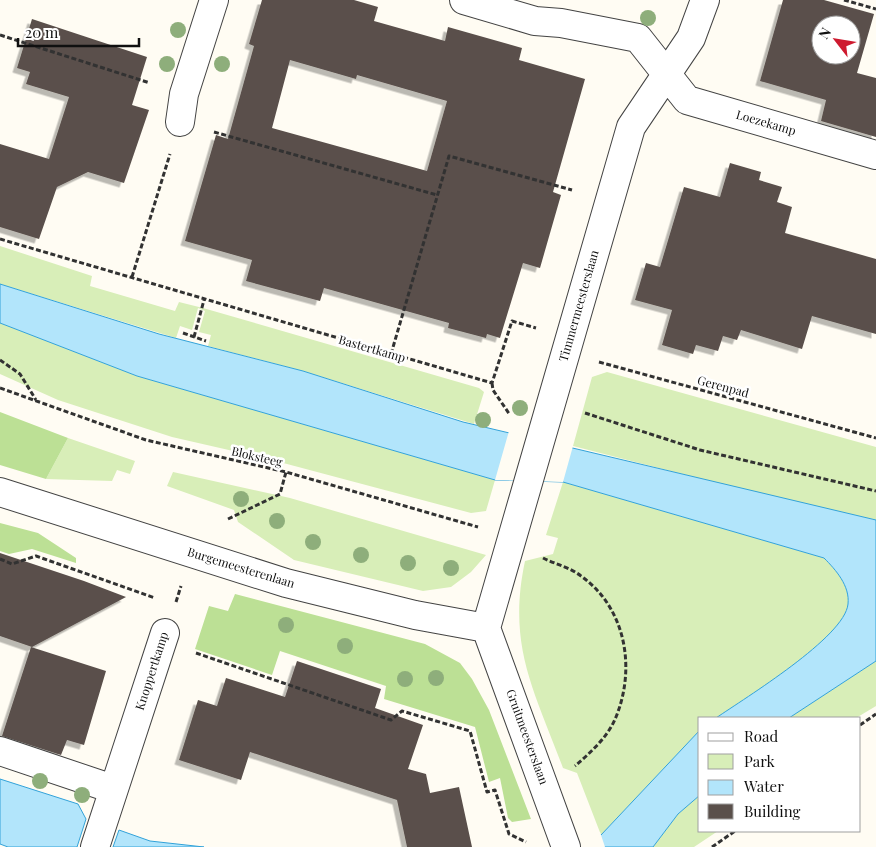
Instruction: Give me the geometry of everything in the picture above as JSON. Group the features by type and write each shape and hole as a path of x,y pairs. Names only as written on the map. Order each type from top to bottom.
{"street":[{"path":"180,122 184,94 214,0"},
{"path":"464,0 535,21 561,23 638,38 667,74"},
{"name":"Timmermeesterslaan","path":"486,628 631,127 691,38 705,0"},
{"name":"Loezekamp","path":"667,74 687,100 876,155"},
{"name":"Burgemeesterenlaan","path":"0,492 286,583 415,615 486,628"},
{"name":"Gruitmeesterslaan","path":"486,628 566,846"},
{"name":"Knoppertkamp","path":"94,847 163,637"},
{"path":"0,752 113,789"}],"path":[{"path":"844,0 876,9"},
{"path":"0,36 184,94"},
{"path":"132,277 180,122 437,195"},
{"path":"391,354 449,156 572,190"},
{"name":"Bastertkamp","path":"0,239 492,383"},
{"path":"194,337 204,300"},
{"path":"511,418 493,390 492,383 512,320 568,345"},
{"path":"182,333 206,341"},
{"name":"Gerenpad","path":"568,345 876,438"},
{"path":"0,360 20,374 36,401"},
{"name":"Bloksteeg","path":"0,388 146,440 286,472 510,544 581,575 606,600 622,630 627,658 624,686 616,717 599,744 569,772"},
{"path":"576,410 700,450 876,491"},
{"path":"228,519 280,494 286,472"},
{"name":"Knoppertkamp","path":"163,637 192,553"},
{"path":"0,560 12,564 36,556 174,605"},
{"path":"163,637 391,720 402,711 470,731 487,792 495,790 509,834 534,845"},
{"path":"861,723 876,714"},
{"path":"712,847 734,832"}],"green space":[{"path":"0,246 92,276 90,286 175,311 179,302 203,308 479,388 484,392 474,424 303,371 208,346 211,335 199,332 205,311 198,308 192,330 180,326 176,338 0,284"},
{"path":"0,323 137,376 495,480 486,511 471,513 272,460 172,437 58,400 0,374"},
{"path":"607,372 876,447 876,520 760,494 573,446 592,377"},
{"path":"0,412 68,438 46,479 0,465"},
{"path":"68,438 135,461 130,474 117,470 112,481 46,479"},
{"path":"173,472 290,498 486,555 471,572 451,587 423,591 294,560 238,522 234,510 167,486"},
{"path":"563,482 824,558 841,579 847,591 848,604 843,618 830,633 813,650 792,666 718,717 698,717 698,732 601,835 577,773 563,768 533,691 521,643 519,618 520,591 525,561 553,554 558,538 546,535"},
{"path":"0,523 38,533 76,558 76,563 32,549 9,554 0,551"},
{"path":"235,594 425,644 460,663 472,679 489,710 531,819 512,822 508,818 500,778 489,782 475,727 384,699 386,686 280,651 272,675 195,649 209,606 228,611"},
{"path":"876,661 876,706 858,717 791,717"},
{"path":"698,797 698,832 716,832 694,847 653,847 678,814"}],"water":[{"path":"0,284 159,334 303,371 463,422 876,520 876,661 791,717 718,717 792,666 830,633 843,618 848,604 847,591 837,573 824,558 563,482 495,480 137,376 0,323"},
{"path":"698,732 698,797 678,814 653,847 566,847 601,835"},
{"path":"0,779 78,804 86,819 77,847 8,847 0,844"},
{"path":"119,830 150,841 204,847 113,847"}],"pier":[{"path":"509,431 573,446 563,482 495,480"},
{"path":"600,832 605,847 564,847 589,836"}],"building":[{"path":"262,0 354,0 378,7 374,21 445,41 448,27 522,48 519,60 585,79 553,192 561,195 540,268 523,263 500,338 487,334 486,338 448,328 449,323 324,288 320,301 246,281 252,260 185,241 216,135 228,139 254,46 249,44","holes":["290,60 356,79 357,75 447,101 427,171 272,128"]},
{"path":"783,0 824,0 874,14 861,59 861,15 811,15 811,65 859,65 857,73 876,78 876,137 821,121 826,100 760,81"},
{"path":"32,19 147,57 132,105 149,110 124,183 88,172 57,187 39,239 0,227 0,144 49,159 69,97 26,84 30,72 17,68"},
{"path":"730,163 761,172 759,180 782,187 777,202 792,207 785,233 876,259 876,334 812,316 802,349 741,330 737,340 723,336 718,351 696,345 693,354 662,345 672,310 635,300 646,263 660,267 684,187 720,197"},
{"path":"0,553 126,597 32,647 0,636"},
{"path":"31,647 106,671 84,745 67,740 61,755 2,736"},
{"path":"297,661 381,689 375,708 423,725 408,769 426,774 430,793 459,787 472,847 407,847 397,800 250,752 241,780 179,760 198,700 217,706 226,678 285,697"}]}
